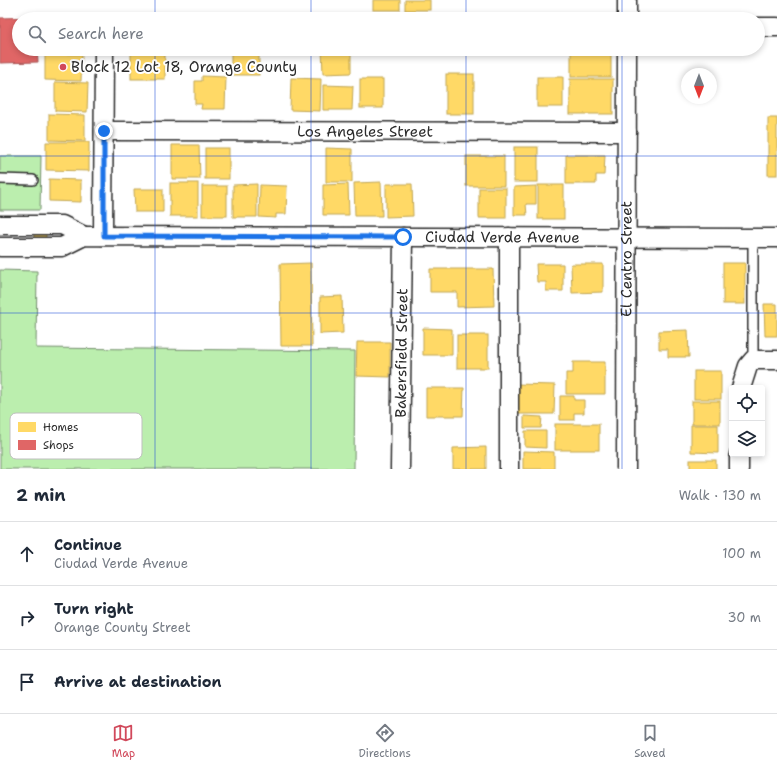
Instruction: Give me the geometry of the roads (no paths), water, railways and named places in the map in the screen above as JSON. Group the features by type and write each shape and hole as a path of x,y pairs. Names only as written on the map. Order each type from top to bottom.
{"street":[{"path":"627,0 627,12"},
{"path":"765,27 777,27"},
{"path":"104,56 104,236"},
{"name":"El Centro Street","path":"626,469 627,56"},
{"name":"Los Angeles Street","path":"104,131 627,132"},
{"name":"Ciudad Verde Avenue","path":"84,236 62,247 3,247 3,225 62,225 84,236 777,238"},
{"name":"Bakersfield Street","path":"400,469 403,237"},
{"path":"509,237 509,469"},
{"path":"742,385 748,366 754,360 777,360"},
{"path":"739,457 739,469"}],"lane":[{"path":"0,179 33,180"},
{"path":"754,238 754,360"}],"place":[{"name":"Block 12 Lot 18, Orange County","path":"63,67"}]}
